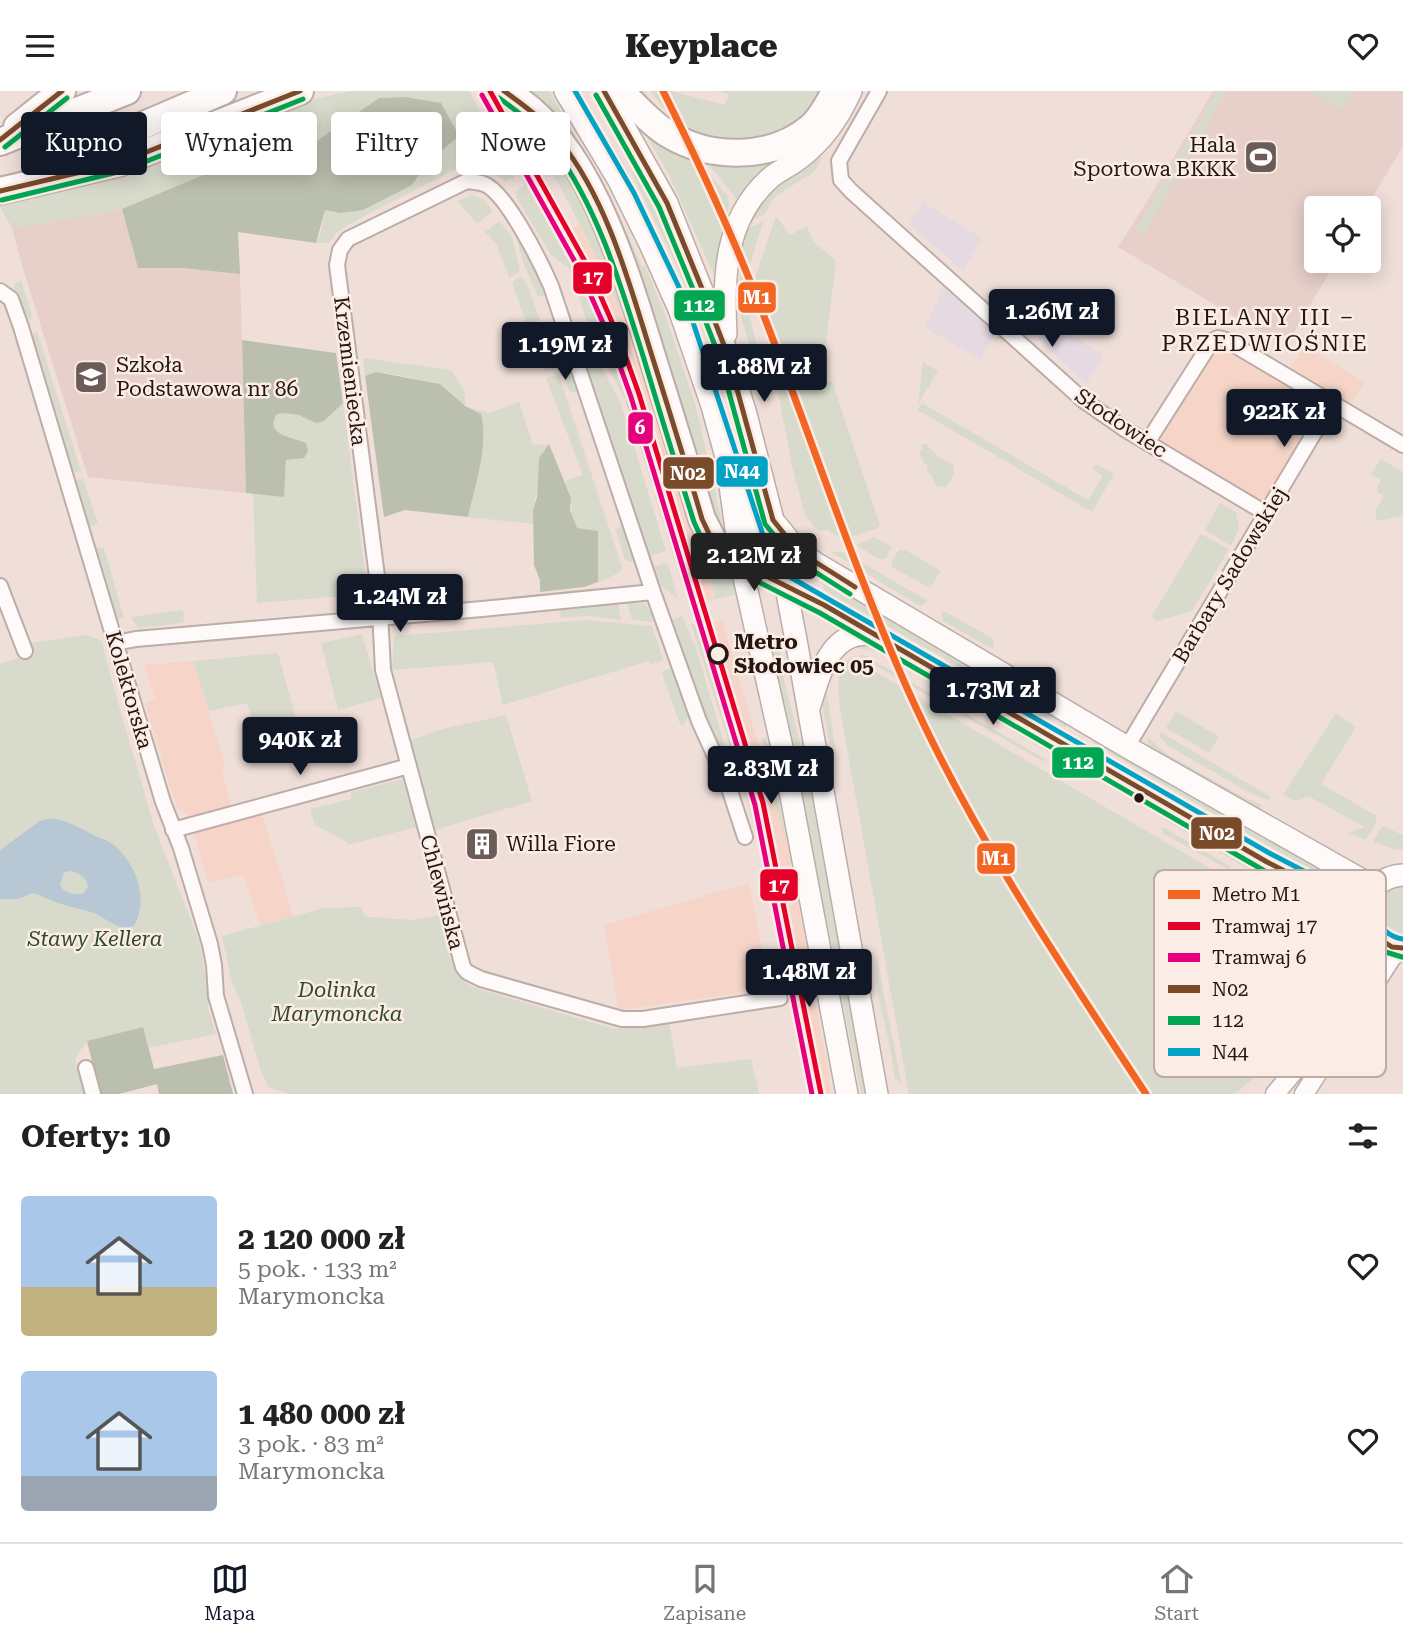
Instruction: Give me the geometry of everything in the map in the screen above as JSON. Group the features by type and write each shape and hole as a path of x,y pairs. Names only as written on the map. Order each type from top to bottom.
{"highway":[{"path":"0,141 62,91"},
{"path":"0,141 127,91"},
{"path":"0,188 223,91"},
{"path":"0,188 119,163 300,91"},
{"path":"504,91 533,111 553,133 573,161 603,215 626,274 702,519 718,549 741,563"},
{"path":"620,91 668,134 708,150 741,153 780,145 811,126 823,113 835,91"}],"main road":[{"path":"565,91 618,179 679,309 708,393 726,457 763,560 785,584"},
{"path":"604,91 667,203 727,353 773,520 877,1094"},
{"path":"727,353 724,289 736,225 761,187 817,144 831,129 852,91"},
{"path":"726,457 741,563 781,743 848,1094"},
{"path":"773,520 807,558 1127,747 1344,870"},
{"path":"741,563 785,584 877,636 1283,870"},
{"path":"808,712 819,676 833,649 842,641 856,635 877,636"},
{"path":"761,652 766,643 775,638 789,639 798,649"},
{"path":"1386,879 1403,875"}],"street":[{"name":"Słodowiec","path":"879,91 839,160 841,180 851,191 1070,389 1107,418 1267,514"},
{"name":"Krzemieniecka","path":"381,618 337,265 341,250 348,239 467,181 485,184 502,199 536,253 551,286 699,722 727,781 746,837"},
{"name":"Kolektorska","path":"0,291 11,299 21,327 143,737 210,944 215,965 216,996 245,1094"},
{"path":"1147,443 1212,341 1218,338 1226,339 1403,445"},
{"name":"Barbary Sadowskiej","path":"1127,747 1332,403"},
{"path":"0,586 25,651"},
{"path":"116,643 653,592"},
{"name":"Chlewińska","path":"381,618 383,670 463,967 474,976 622,1019 643,1019 780,998"},
{"path":"173,830 409,766"},
{"path":"1267,862 1279,870"},
{"path":"1386,966 1403,948"},
{"path":"86,1068 93,1094"},
{"path":"1275,1094 1289,1077"},
{"path":"1304,1094 1316,1077"}],"shaded area":[{"path":"1213,91 1403,91 1403,146 1373,196 1304,196 1304,273 1329,273 1286,346 1283,344 1287,338 1284,336 1278,333 1274,340 1118,247"},
{"path":"923,202 982,238 963,271 909,224"},
{"path":"122,209 138,268 182,268 240,274 246,493 88,477 12,228"},
{"path":"580,223 625,318 654,396 716,599 701,604 639,398 565,233"},
{"path":"945,282 997,331 981,359 925,328"},
{"path":"1048,321 1104,355 1086,384 1037,339"},
{"path":"1218,343 1282,377 1306,347 1365,382 1355,398 1265,507 1158,443"},
{"path":"722,620 788,846 812,978 798,989 788,930 758,796 708,624"},
{"path":"193,661 226,769 222,771 232,808 193,818 178,808 170,787 145,703 155,699 144,665"},
{"path":"262,813 293,916 260,925 243,875 208,883 194,832"},
{"path":"749,883 770,989 619,1010 604,925"},
{"path":"800,1000 816,1004 832,1094 817,1094"}],"green space":[{"path":"351,91 469,91 481,112 456,112 456,135 442,124 442,112 425,112 405,97 379,98 359,112 331,112 331,131 317,141 317,112 280,112 311,100"},
{"path":"521,91 549,91 561,112 534,112"},
{"path":"635,91 644,91 728,197 728,211 713,273 669,175 641,126"},
{"path":"650,91 671,91 725,105 729,94 716,91 828,91 817,108 791,129 822,159 814,172 773,198 765,214 747,223 738,201"},
{"path":"1217,91 1227,91 1143,235 1135,230"},
{"path":"1310,91 1352,91 1341,110"},
{"path":"405,97 441,103 456,130 456,139 442,150 442,112 359,112 379,98"},
{"path":"570,128 615,207 642,266 645,266 666,317 696,407 727,544 721,537 645,297 570,172"},
{"path":"331,131 331,175 419,175 412,185 363,210 340,213 325,210 316,243 238,232 240,274 182,268 138,268 122,209 203,175 317,175 317,141"},
{"path":"456,138 456,170 353,222 336,233 329,243 316,243 321,233 325,210 340,213 412,185 419,175 442,175 442,150"},
{"path":"161,158 161,175 203,175 122,209 12,228 0,207 112,175 147,175 147,163"},
{"path":"635,170 663,227 711,343 752,467 764,532 713,355 671,253 631,172"},
{"path":"496,175 514,175 514,178 506,181"},
{"path":"532,175 590,284 639,398 626,401 594,343 569,268 551,255 516,197 517,190 530,181"},
{"path":"554,175 568,175 601,233 718,564 733,577 738,594 716,599 661,415 626,323"},
{"path":"472,195 483,199 493,211 477,224 457,201"},
{"path":"776,216 790,235 807,226 813,241 836,261 821,384 832,381 880,525 842,540 828,530 818,531 805,515 792,466 771,354 755,287 754,280"},
{"path":"498,222 512,237 520,269 509,278 496,243 485,232"},
{"path":"763,222 744,285 740,283 740,276 744,242 749,228"},
{"path":"516,236 537,269 547,295 538,297 524,265"},
{"path":"521,276 527,284 540,320 530,324 526,322 512,282"},
{"path":"21,280 33,318 24,321 14,289 15,283"},
{"path":"737,293 745,297 770,400 767,402 740,314"},
{"path":"542,327 556,368 554,370 545,371 531,334"},
{"path":"37,332 81,471 71,474 29,335"},
{"path":"562,336 579,391 572,393 569,391 553,342"},
{"path":"242,340 336,353 343,403 324,421 316,423 299,415 285,413 277,414 274,421 277,431 306,443 308,451 304,458 286,460 284,497 246,493"},
{"path":"591,347 621,404 666,551 649,556 581,350"},
{"path":"363,358 451,370 465,392 465,406 488,413 519,402 533,445 549,444 539,458 534,524 468,517 482,453 481,414 464,406 440,384 376,372 365,376"},
{"path":"923,362 938,371 918,404"},
{"path":"376,372 440,384 465,406 481,414 482,453 468,517 405,510 384,517 365,376"},
{"path":"559,376 622,567 619,573 598,582 597,531 576,528 572,520 571,498 565,481 583,475 546,378"},
{"path":"639,398 665,484 653,487 626,401"},
{"path":"343,403 368,594 257,603 253,493 284,496 286,460 296,459 297,439 278,432 273,420 276,414 285,412 324,421"},
{"path":"922,403 1088,500 1103,476 1093,470 1096,464 1114,474 1092,512 918,410"},
{"path":"549,444 571,498 570,510 577,528 598,531 598,582 584,587 540,592 540,580 534,565 533,510 537,497 539,458"},
{"path":"921,444 926,444 940,458 954,465 955,473 946,487 936,486 930,473 927,473 927,464 924,464 922,460 925,459 921,458 919,451 922,450"},
{"path":"1381,459 1403,472 1403,516 1377,521 1375,511 1384,496 1378,493 1377,487 1381,480 1371,474"},
{"path":"83,478 98,524 88,528 73,481"},
{"path":"661,492 689,585 683,587 654,494"},
{"path":"1220,503 1236,512 1239,529 1231,546 1205,530"},
{"path":"625,526 637,560 629,562 625,560 615,529"},
{"path":"1201,534 1229,549 1192,611 1157,621 1152,616"},
{"path":"874,537 892,547 885,559 879,559 856,545"},
{"path":"96,548 104,548 124,618 116,620 94,551"},
{"path":"899,550 907,551 941,571 930,588 892,567 891,562"},
{"path":"831,552 844,552 928,601 920,606"},
{"path":"668,564 678,599 658,583 653,567"},
{"path":"821,578 1068,721 1065,727 824,590"},
{"path":"627,602 645,604 655,618 652,622 632,620"},
{"path":"618,603 621,620 587,616 561,618 560,608"},
{"path":"183,610 184,623 138,628 131,617"},
{"path":"942,610 992,638 992,649 943,621"},
{"path":"682,616 697,651 727,754 722,756 671,623"},
{"path":"587,620 652,626 662,661 651,664 649,661 503,705 493,662 392,670 394,636"},
{"path":"691,624 708,624 758,796 788,930 798,989 795,990 746,796"},
{"path":"362,634 381,698 338,710 321,643"},
{"name":"Stawy Kellera","path":"87,635 102,641 154,826 200,943 210,1004 207,1005 216,1034 148,1048 143,1027 87,1041 75,1058 85,1094 0,1094 0,664 35,656 31,643"},
{"path":"868,644 1050,749 1048,752 879,653 849,645"},
{"path":"774,645 779,648 784,680 807,771 865,1094 861,1094 827,921 812,872 770,648"},
{"path":"278,653 300,733 259,744 247,703 209,711 193,661"},
{"path":"864,655 1045,759 1044,762 859,656"},
{"path":"852,658 1213,870 1154,870 1154,1077 1254,1077 1250,1081 1234,1094 909,1094 839,704 840,671 846,661"},
{"path":"837,661 827,692 836,756 828,737 821,697"},
{"path":"671,668 688,716 683,726 662,674"},
{"path":"1176,711 1219,737 1209,753 1166,728"},
{"path":"1336,713 1356,727 1321,784 1377,816 1366,840 1349,833 1364,827 1310,797 1294,801 1283,795"},
{"path":"506,715 532,801 435,830 411,740 446,728"},
{"path":"1160,732 1271,797 1268,800 1248,792 1167,745 1160,737"},
{"path":"1095,737 1320,870 1310,870 1092,742"},
{"path":"1147,737 1167,754 1262,805 1258,813 1152,750 1148,746"},
{"path":"762,738 766,738 788,846 764,767 769,764"},
{"path":"403,779 416,827 348,845 315,825 310,809 351,799 351,792"},
{"path":"1167,817 1258,870 1250,870 1165,820"},
{"path":"1382,826 1403,835 1403,849 1396,850 1373,842"},
{"path":"1163,827 1231,869 1164,834 1161,830"},
{"path":"1403,886 1403,935 1386,930 1388,891"},
{"name":"Dolinka Marymoncka","path":"361,907 364,915 370,917 413,920 439,915 453,964 464,981 472,987 614,1029 669,1022 677,1068 751,1059 759,1094 289,1094 269,1087 262,1074 241,1003 232,983 222,936 324,908"},
{"path":"877,958 901,1082 895,1079 878,994"},
{"path":"800,1000 817,1094 814,1094 796,1001"},
{"path":"143,1027 154,1069 223,1055 233,1094 159,1094 157,1084 119,1094 100,1094 87,1041"}],"water":[{"name":"Stawy Kellera","path":"50,818 61,820 109,842 123,854 135,873 140,894 134,926 127,929 119,927 94,913 33,893 18,899 0,899 0,850 40,821","holes":["72,871 83,876 86,881 88,887 84,893 70,893 60,885 64,872"]}],"metro line":[{"name":"M1","path":"663,91 751,283 868,595 932,741 959,794 1018,896 1146,1094"}],"tram line":[{"name":"17","path":"490,91 587,265 619,338 639,394 763,803 821,1094"},
{"name":"6","path":"482,95 579,269 611,341 631,397 755,805 812,1094"}],"transit line":[{"name":"N02","path":"0,140 62,91"},
{"name":"N02","path":"0,191 119,163 300,91"},
{"name":"N02","path":"504,91 554,133 577,164 604,216 635,300 702,519 713,542 724,555 824,605 1283,870"},
{"name":"N44","path":"575,91 634,193 687,304 763,535 790,577 1302,870"},
{"name":"N02","path":"604,91 667,203 703,291 727,353 773,520 798,551 855,587"},
{"name":"112","path":"596,95 659,207 695,294 719,356 765,524 793,558 850,594"},
{"name":"112","path":"5,147 67,98"},
{"name":"112","path":"499,98 542,133 584,197 627,304 694,522 705,546 719,562 820,613 1263,870"},
{"name":"112","path":"2,200 122,171 303,99"},
{"name":"N44","path":"1386,931 1403,939"},
{"name":"N02","path":"1386,943 1403,948"},
{"name":"112","path":"1386,952 1402,957"}],"place":[{"name":"Hala Sportowa BKKK","path":"1261,157"},
{"name":"Szkoła Podstawowa nr 86","path":"91,377"},
{"name":"Metro Słodowiec 05","path":"718,654"},
{"name":"Willa Fiore","path":"482,844"}],"district":[{"name":"BIELANY III – PRZEDWIOŚNIE","path":"1265,330"}]}
